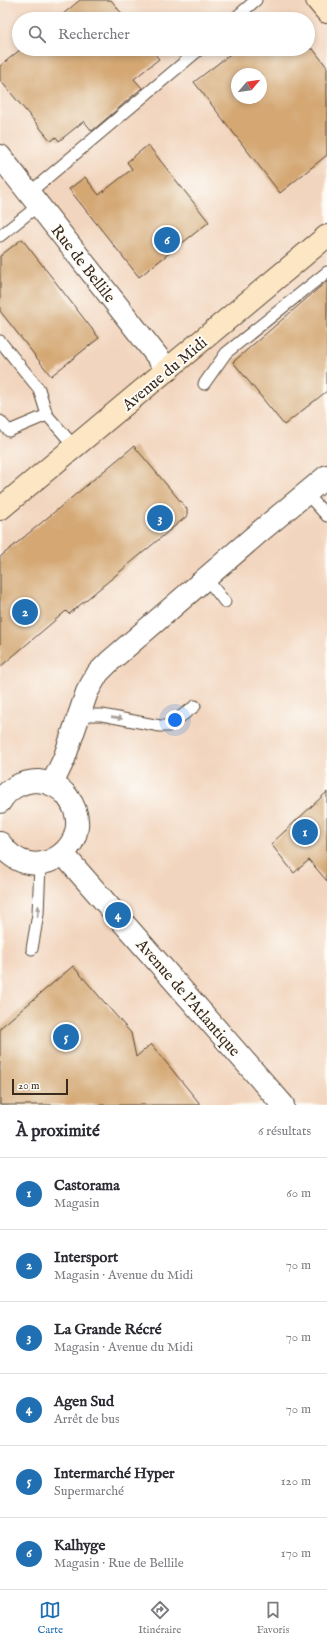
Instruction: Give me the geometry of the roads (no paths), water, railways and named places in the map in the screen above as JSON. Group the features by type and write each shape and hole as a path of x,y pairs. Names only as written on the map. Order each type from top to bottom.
{"street":[{"path":"317,0 327,12"},
{"name":"Rue de Bellile","path":"0,156 168,370"},
{"name":"Avenue du Midi","path":"0,509 327,236"},
{"path":"52,784 64,759 87,692 98,673 206,578 327,476"},
{"path":"0,843 6,852 16,859 28,863 40,864 53,861 63,854 72,843 77,830 77,816 72,803 64,792 52,784 42,781 31,781 4,789"},
{"name":"Avenue de l'Atlantique","path":"63,854 283,1105"}],"lane":[{"path":"242,12 256,0"},
{"path":"0,236 34,199 192,56"},
{"path":"204,384 226,353 327,272"},
{"path":"0,341 38,389 47,415 75,447"},
{"path":"0,421 4,435 47,415"},
{"path":"306,493 327,516"},
{"path":"206,578 225,602"},
{"path":"79,716 102,715 160,726 168,726 195,706"},
{"path":"32,949 38,914 40,864"}],"place":[{"name":"Kalhyge","path":"167,240"},
{"name":"La Grande Récré","path":"160,518"},
{"name":"Intersport","path":"25,612"},
{"name":"Castorama","path":"305,832"},
{"name":"Agen Sud","path":"118,915"},
{"name":"Intermarché Hyper","path":"66,1037"}]}
